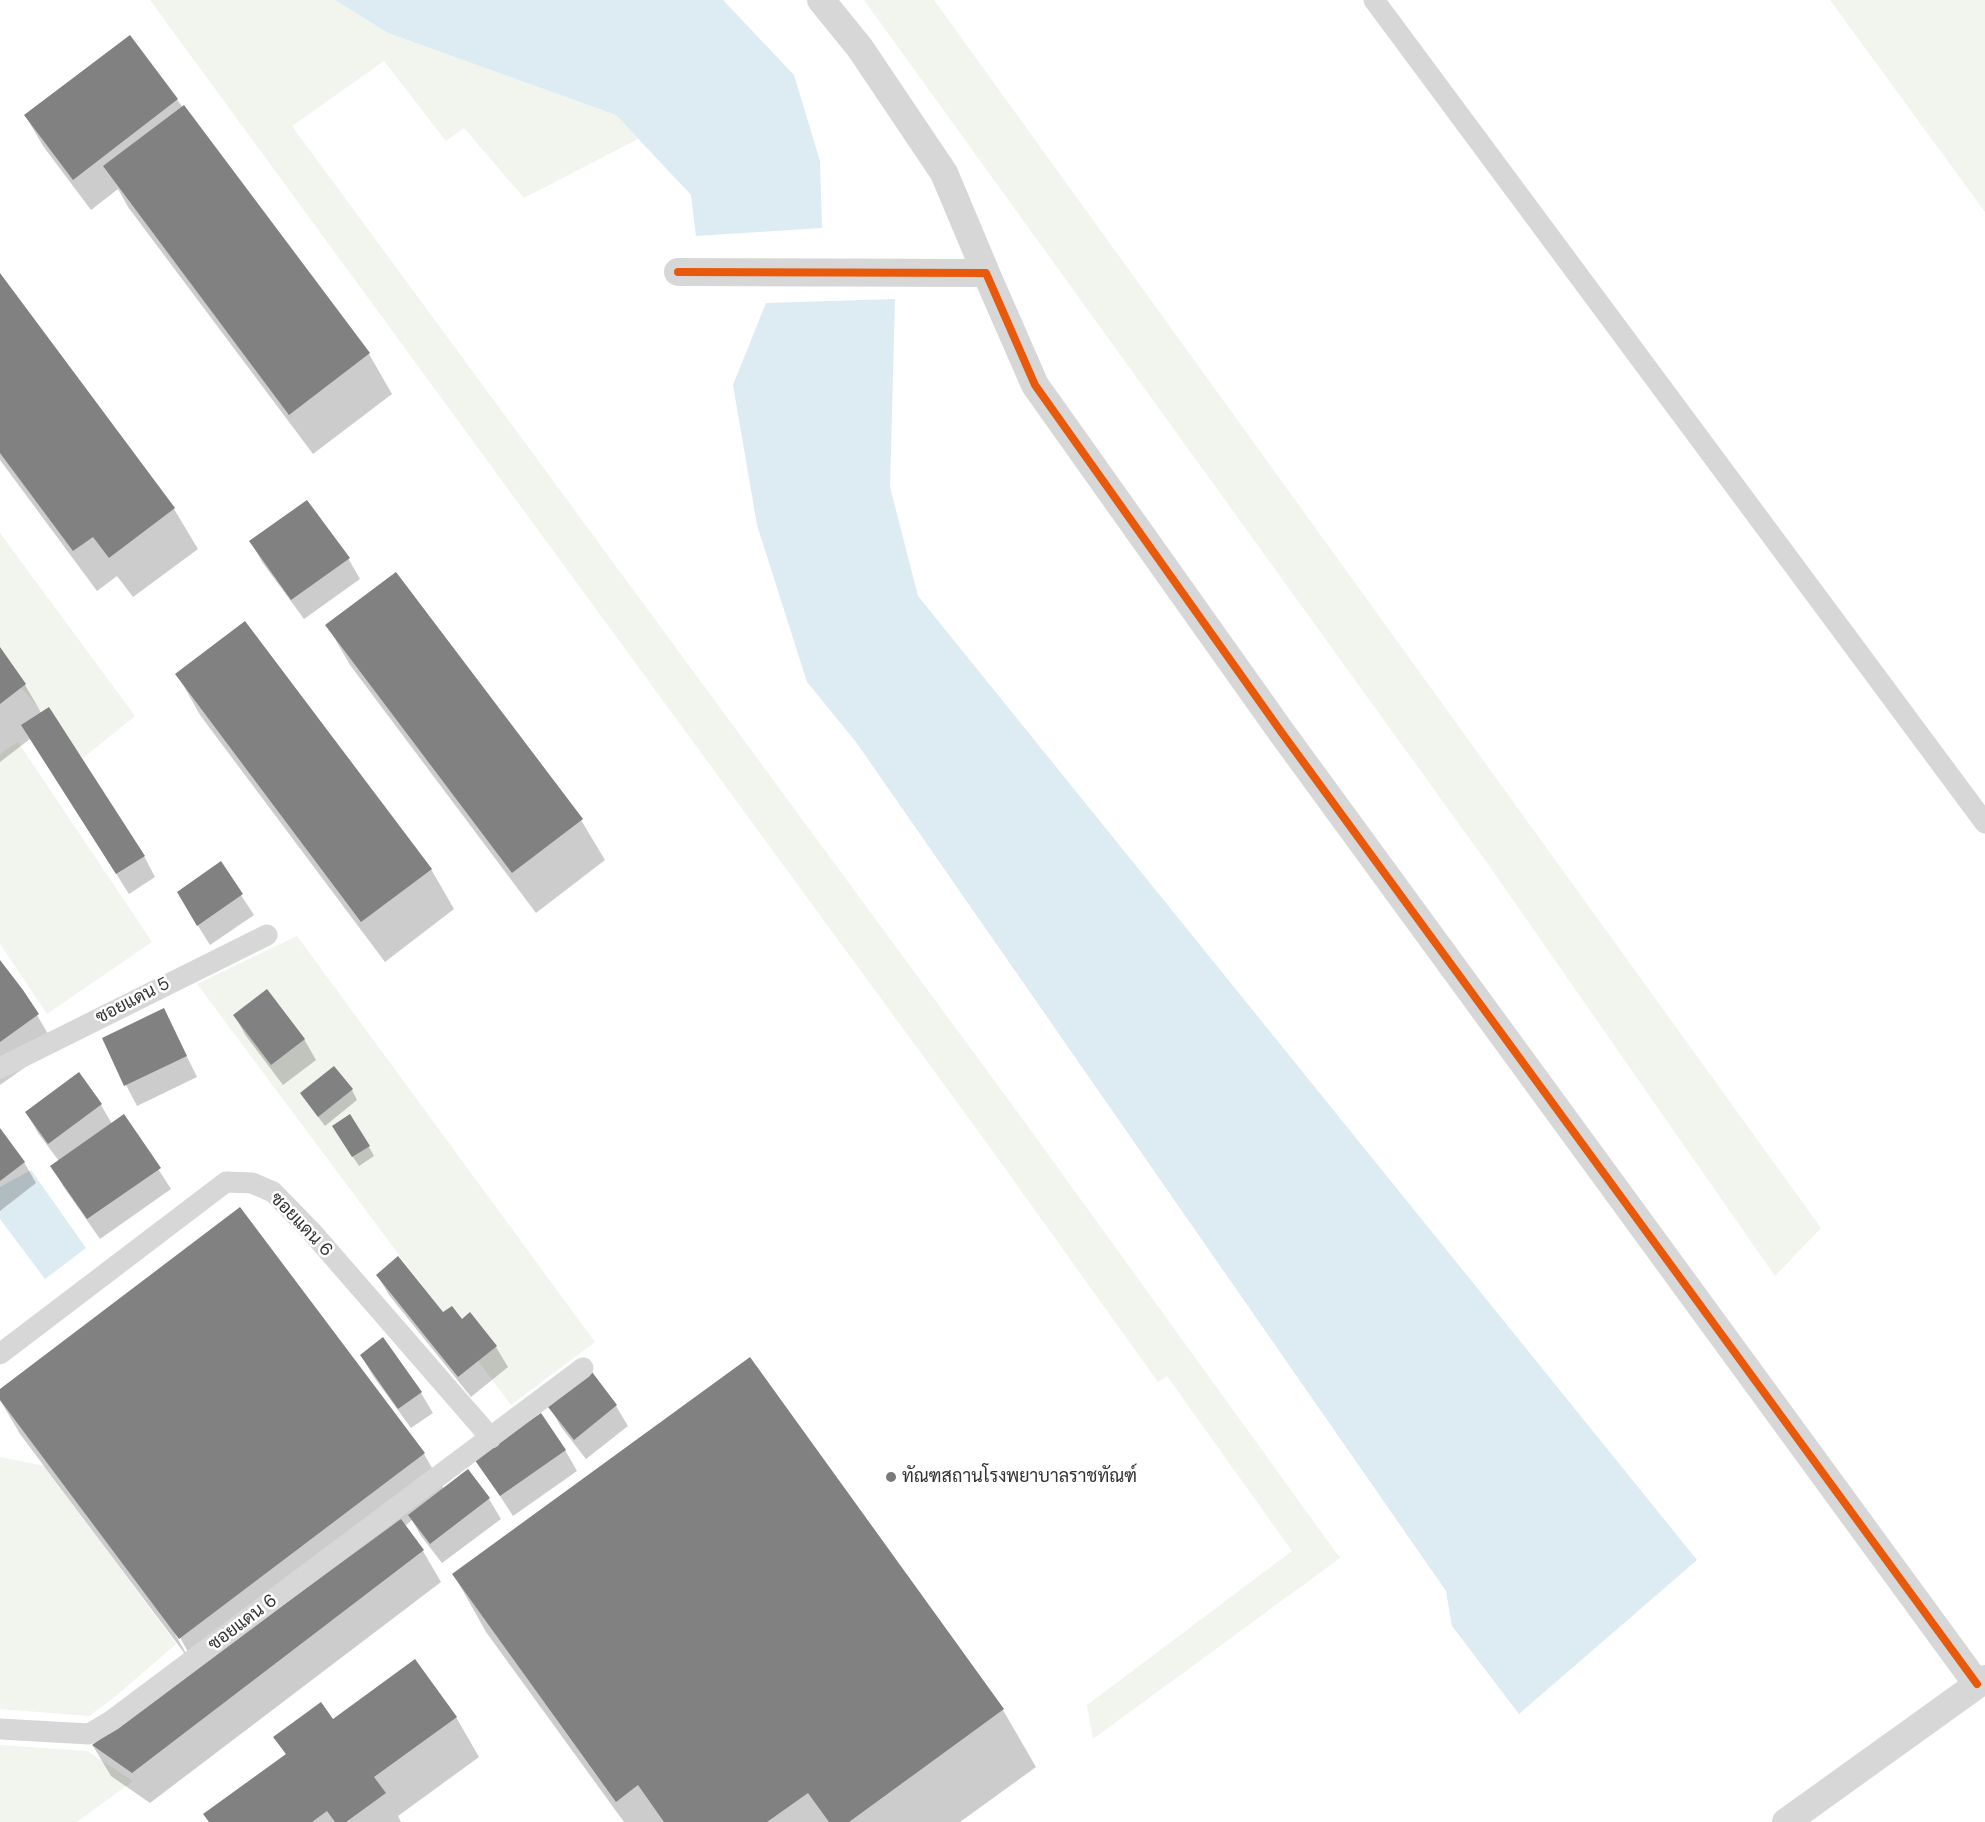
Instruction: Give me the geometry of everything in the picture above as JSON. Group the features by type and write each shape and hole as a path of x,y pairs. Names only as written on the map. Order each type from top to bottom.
{"street":[{"path":"821,0 860,48 944,173 1035,385 1288,742 1981,1682 1786,1822"},
{"path":"678,272 986,273"}],"lane":[{"path":"1374,0 1985,823"},
{"name":"ซอยแดน 5","path":"0,1068 267,934"},
{"name":"ซอยแดน 6","path":"0,1354 226,1182 252,1183 273,1192 311,1231 491,1438"},
{"name":"ซอยแดน 6","path":"0,1729 89,1734 111,1721 583,1368"}],"shaded area":[{"path":"150,0 335,0 388,33 616,115 638,139 524,198 464,128 446,141 384,61 292,126 1024,1121 1340,1558 1093,1739 1087,1705 1292,1551 1167,1376 1158,1382 989,1146"},
{"path":"335,0 723,0 794,75 820,161 822,228 696,236 691,195 616,115 388,33"},
{"path":"864,0 934,0 1821,1228 1775,1276 1490,867"},
{"path":"1830,0 1985,0 1985,212"},
{"path":"895,299 890,487 918,596 1697,1560 1519,1714 1452,1626 1446,1591 856,742 807,682 757,525 733,385 766,303"},
{"path":"0,533 135,716 83,758 0,664"},
{"path":"18,742 152,942 47,1014 0,944 0,754"},
{"path":"297,936 595,1342 511,1405 197,984"},
{"path":"31,1170 86,1248 45,1279 0,1219 0,1187"},
{"path":"0,1457 45,1466 176,1644 116,1696 89,1716 0,1709"},
{"path":"0,1745 87,1751 133,1781 77,1822 0,1822"}],"building":[{"path":"130,35 178,99 73,180 24,115"},
{"path":"184,105 370,353 289,415 103,166"},
{"path":"0,273 175,508 109,558 93,537 73,551 0,453"},
{"path":"307,500 350,558 291,600 249,541"},
{"path":"396,572 583,819 512,873 325,625"},
{"path":"245,621 432,869 361,922 175,674"},
{"path":"0,647 26,684 0,704"},
{"path":"49,707 145,856 116,874 21,725"},
{"path":"221,861 243,894 197,926 177,892"},
{"path":"0,960 39,1014 0,1042"},
{"path":"267,989 305,1039 271,1065 233,1015"},
{"path":"164,1008 187,1056 124,1086 102,1038"},
{"path":"334,1066 353,1089 318,1117 300,1093"},
{"path":"79,1072 102,1104 48,1144 25,1112"},
{"path":"124,1114 161,1168 87,1219 50,1166"},
{"path":"350,1114 370,1146 352,1157 332,1126"},
{"path":"0,1128 25,1162 0,1181"},
{"path":"240,1207 425,1453 179,1639 0,1400 0,1389"},
{"path":"398,1256 443,1312 452,1306 462,1319 470,1312 497,1346 458,1377 376,1275"},
{"path":"383,1337 422,1392 398,1409 360,1355"},
{"path":"750,1357 1004,1709 849,1822 829,1822 808,1793 767,1822 664,1822 638,1785 616,1802 452,1574"},
{"path":"592,1372 617,1405 574,1440 548,1407"},
{"path":"541,1413 566,1450 500,1496 474,1459"},
{"path":"468,1469 490,1498 430,1544 408,1515"},
{"path":"401,1519 424,1550 132,1773 92,1745"},
{"path":"415,1659 457,1717 374,1777 386,1793 346,1822 335,1822 327,1811 312,1822 209,1822 203,1814 286,1754 273,1737 321,1702 333,1719"}],"cycle path":[{"path":"678,272 986,273 1035,385 1282,733 1977,1684"}],"place":[{"name":"ทัณฑสถานโรงพยาบาลราชทัณฑ์","path":"891,1477"}]}
